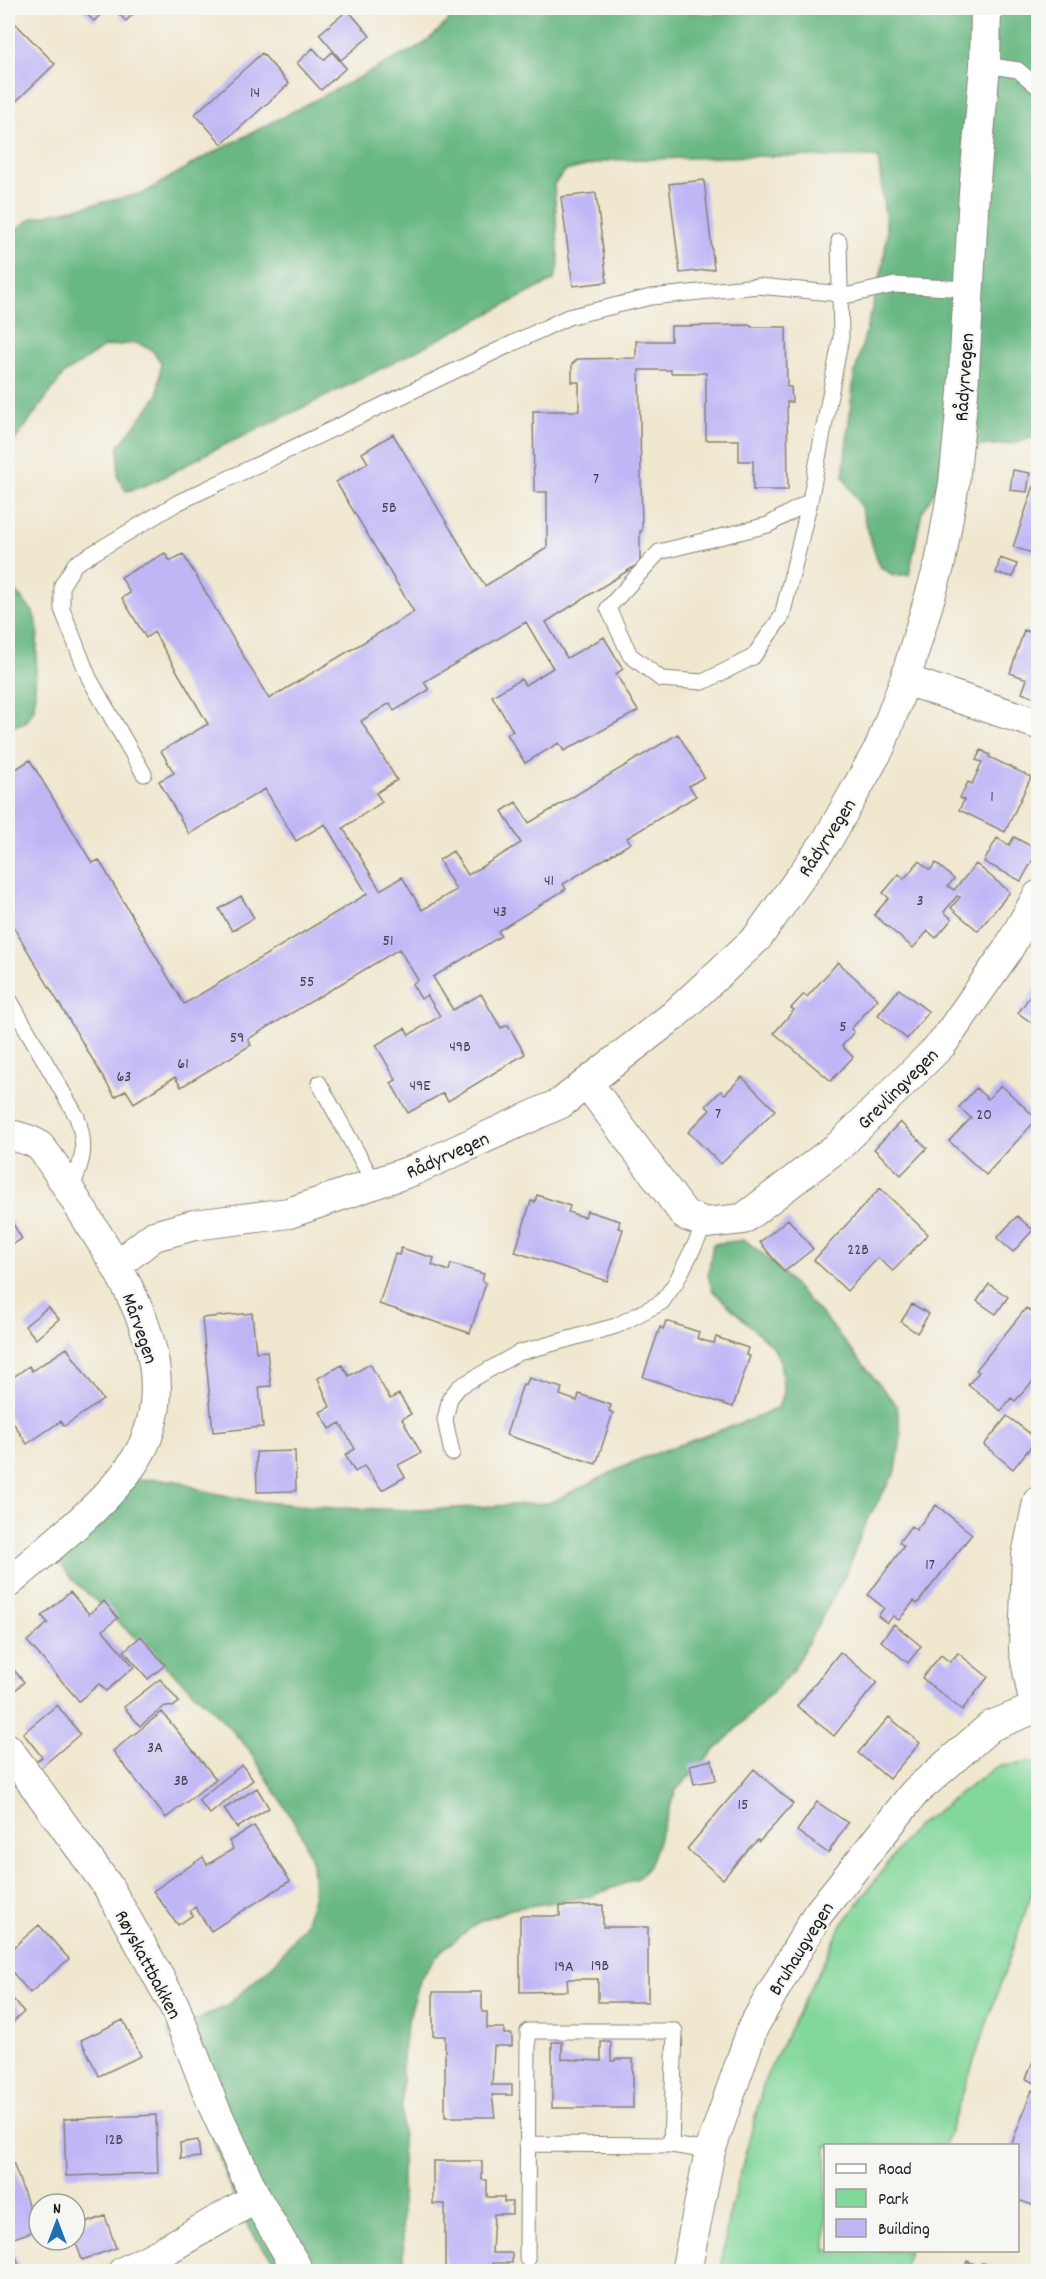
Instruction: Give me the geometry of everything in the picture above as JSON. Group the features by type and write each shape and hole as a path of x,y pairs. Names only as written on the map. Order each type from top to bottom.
{"street":[{"name":"Rådyrvegen","path":"117,1265 154,1236 194,1225 289,1213 414,1170 561,1103 674,1016 757,938 839,818 880,747 905,680 940,563 954,483 963,392 968,289 985,65 986,8"},
{"path":"905,680 1038,724"},
{"name":"Grevlingvegen","path":"706,1223 743,1219 840,1145 942,1044 1007,951 1038,896"},
{"path":"588,1084 685,1215 706,1223"},
{"name":"Mårvegen","path":"8,1134 38,1145 117,1265 141,1319 156,1365 155,1415 139,1453 108,1494 8,1583"},
{"path":"1037,1707 1024,1650 1026,1555 1038,1502"},
{"name":"Bruhaugvegen","path":"686,2271 710,2151 753,2027 817,1915 915,1792 991,1726 1037,1707"},
{"name":"Røyskattbakken","path":"8,1749 18,1759 107,1885 136,1936 174,2005 213,2105 256,2198 299,2271"},
{"path":"123,2271 155,2256 256,2198"}],"lane":[{"path":"985,65 1018,70 1038,87"},
{"path":"810,501 768,525 659,552 608,608 630,655 661,679 703,682 753,657 782,616 810,501 841,337 839,242"},
{"path":"144,774 89,678 62,609 62,585 75,564 177,504 568,317 651,297 758,286 832,293 840,297 895,285 968,289"},
{"path":"8,997 77,1117 84,1138 83,1160 70,1193"},
{"path":"319,1083 374,1183"},
{"path":"452,1453 445,1420 450,1398 459,1387 518,1353 616,1326 662,1302 676,1282 706,1223"},
{"path":"527,2259 528,2031 675,2031 671,2145"},
{"path":"527,2144 671,2145 710,2151"}],"green space":[{"path":"620,7 729,14 760,8 1038,8 1038,434 1016,442 967,447 943,453 938,485 922,512 909,575 893,575 879,566 860,505 843,476 854,377 883,266 887,233 878,157 761,156 612,160 565,171 554,184 559,265 554,280 346,386 162,478 126,491 118,478 119,446 158,395 161,362 151,349 136,343 104,347 63,375 8,450 8,235 33,218 144,193 201,159 424,44 462,8"},
{"path":"8,583 33,612 38,628 34,709 25,722 8,728"},
{"path":"745,1240 770,1260 825,1318 897,1406 901,1437 896,1470 864,1526 847,1572 791,1673 676,1790 649,1866 638,1878 592,1896 511,1909 480,1921 441,1951 421,1977 407,2024 402,2056 402,2224 405,2271 285,2271 254,2236 243,2217 225,2174 199,2098 168,2032 180,2022 197,2020 226,2006 275,1963 305,1924 314,1894 312,1863 301,1833 248,1748 215,1712 71,1578 61,1565 64,1532 125,1479 174,1480 204,1491 252,1501 334,1508 419,1510 549,1503 640,1459 763,1415 778,1407 784,1393 780,1361 773,1347 713,1291 708,1276 713,1244"},
{"path":"1038,1761 1038,1875 945,2144 824,2144 824,2252 909,2252 902,2271 721,2271 728,2220 765,2079 842,1925 913,1829 996,1767"}],"building":[{"path":"80,8 107,8 94,21"},
{"path":"113,8 139,8 126,21"},
{"path":"348,10 370,36 341,60 319,34"},
{"path":"12,20 55,64 8,109 8,25"},
{"path":"313,48 324,60 332,52 346,68 321,90 297,63"},
{"path":"262,53 289,84 222,144 195,114"},
{"path":"704,180 714,269 680,273 669,184"},
{"path":"596,193 607,282 573,286 561,197"},
{"path":"751,325 751,327 786,327 787,387 791,387 792,402 787,402 788,490 753,490 753,461 739,461 739,440 706,440 706,373 639,370 642,531 640,531 640,563 546,622 567,658 604,637 623,669 616,674 638,711 564,751 559,743 525,763 507,734 513,731 492,696 521,679 525,685 553,668 526,622 424,682 429,690 394,711 390,703 361,721 397,780 376,793 382,802 343,828 380,890 402,877 422,910 456,890 439,860 453,851 468,875 521,843 502,811 516,802 529,823 678,734 704,777 689,786 696,796 627,838 631,843 563,884 566,889 498,931 501,936 433,977 453,1010 481,994 501,1028 508,1025 525,1054 448,1101 443,1093 408,1113 391,1083 396,1080 376,1045 405,1028 409,1035 440,1016 427,995 421,999 412,984 418,980 399,949 248,1039 251,1045 181,1087 175,1077 134,1103 126,1090 115,1097 8,918 8,774 30,760 92,863 99,860 184,1004 367,894 325,824 296,841 265,789 189,834 159,781 174,773 161,751 208,724 154,632 146,638 122,598 130,593 121,577 165,553 170,561 183,554 269,699 414,612 336,482 368,463 362,453 393,434 485,586 547,548 547,492 534,492 533,411 579,411 579,382 572,382 572,364 578,359 636,358 636,341 671,341 671,326"},
{"path":"1013,470 1030,473 1027,492 1010,490"},
{"path":"1038,478 1038,555 1013,547"},
{"path":"1000,558 1017,564 1013,577 996,573"},
{"path":"1037,628 1038,699 1022,693 1027,679 1010,673 1024,630 1035,634"},
{"path":"981,750 990,755 989,757 1031,777 1005,832 959,810 964,800 960,798 968,782 972,784 982,762 976,760"},
{"path":"1014,837 1038,850 1021,881 984,862 997,838 1009,845"},
{"path":"919,861 930,870 936,863 954,879 948,886 954,890 976,864 1010,892 978,931 951,908 960,897 957,896 944,912 952,919 936,938 928,931 913,948 874,915 889,898 883,893 899,874 904,879"},
{"path":"241,896 254,918 232,931 219,909"},
{"path":"838,962 878,999 851,1029 854,1032 842,1046 853,1057 831,1081 774,1033 794,1010 791,1008 804,994 807,997"},
{"path":"1038,985 1038,1027 1018,1013"},
{"path":"899,989 929,1012 907,1039 878,1015"},
{"path":"742,1077 775,1110 721,1164 688,1132 710,1110 706,1106 721,1091 725,1094"},
{"path":"1001,1085 1037,1119 986,1175 949,1141 971,1118 959,1107 976,1088 988,1099"},
{"path":"900,1122 927,1148 901,1175 874,1149"},
{"path":"880,1188 928,1234 893,1271 878,1258 847,1291 814,1260"},
{"path":"537,1195 570,1206 568,1212 577,1215 585,1217 587,1211 620,1221 618,1228 623,1229 607,1281 515,1252 531,1201 535,1202"},
{"path":"8,1215 22,1239 8,1247"},
{"path":"1017,1216 1033,1230 1013,1252 997,1238"},
{"path":"788,1219 813,1249 784,1272 760,1242"},
{"path":"401,1248 434,1258 432,1265 449,1271 451,1264 484,1274 482,1281 486,1283 470,1333 379,1304 395,1254 399,1255"},
{"path":"989,1284 1008,1297 996,1314 977,1301"},
{"path":"912,1304 929,1314 917,1333 901,1322"},
{"path":"48,1307 59,1319 36,1339 25,1326"},
{"path":"1026,1308 1038,1318 1038,1376 1015,1401 1011,1398 1001,1411 968,1385 979,1372 976,1370"},
{"path":"252,1313 256,1352 267,1351 271,1386 259,1387 263,1427 213,1432 202,1318"},
{"path":"666,1321 699,1332 697,1338 705,1341 714,1343 716,1337 748,1348 746,1355 750,1356 733,1407 643,1377 660,1327 663,1329"},
{"path":"67,1348 103,1400 64,1426 61,1421 27,1444 8,1415 8,1381 29,1366 32,1371"},
{"path":"370,1364 390,1399 399,1394 411,1414 402,1419 421,1453 398,1465 405,1477 382,1490 364,1466 355,1472 345,1455 355,1449 340,1423 330,1429 320,1412 330,1407 318,1378 342,1365 349,1376"},
{"path":"529,1378 562,1388 560,1395 577,1401 579,1394 611,1405 609,1411 613,1413 596,1464 506,1435 523,1384 526,1385"},
{"path":"1007,1416 1037,1439 1013,1469 984,1445"},
{"path":"295,1451 296,1491 257,1492 256,1452"},
{"path":"936,1505 972,1534 917,1604 914,1601 899,1620 893,1616 887,1623 878,1616 884,1608 868,1595 904,1546 899,1542 911,1526 916,1530"},
{"path":"70,1592 89,1614 104,1601 118,1618 103,1630 134,1667 106,1691 99,1684 79,1701 27,1641 48,1623 42,1616"},
{"path":"894,1624 921,1646 908,1663 881,1641"},
{"path":"141,1636 165,1665 148,1679 124,1651"},
{"path":"840,1652 877,1682 834,1736 797,1706"},
{"path":"958,1653 988,1677 962,1710 922,1678 941,1655 950,1662"},
{"path":"8,1663 24,1682 8,1697"},
{"path":"160,1679 179,1702 173,1707 165,1706 140,1726 124,1707"},
{"path":"57,1705 80,1734 38,1770 33,1764 42,1757 23,1733"},
{"path":"162,1712 216,1779 166,1818 113,1751"},
{"path":"889,1717 920,1743 889,1779 858,1753"},
{"path":"712,1760 716,1780 694,1784 690,1765"},
{"path":"242,1765 253,1780 210,1814 198,1800"},
{"path":"754,1769 793,1804 759,1842 758,1840 749,1848 723,1879 687,1849"},
{"path":"257,1788 269,1808 237,1828 224,1809"},
{"path":"817,1802 848,1823 828,1853 797,1831"},
{"path":"254,1826 290,1881 211,1931 195,1907 190,1911 193,1915 178,1925 153,1891 203,1857 207,1865 233,1849 229,1841"},
{"path":"603,1905 603,1927 648,1927 648,2002 598,2002 598,1979 567,1979 568,1991 520,1992 520,1916 560,1916 560,1906"},
{"path":"39,1925 69,1959 30,1993 8,1967 8,1952"},
{"path":"433,1992 482,1992 482,2012 487,2012 487,2028 504,2028 504,2034 512,2034 512,2046 494,2046 492,2085 512,2085 512,2095 492,2095 495,2117 445,2117 445,2036 433,2036"},
{"path":"8,1993 24,2012 8,2027"},
{"path":"123,2020 141,2056 99,2076 81,2040"},
{"path":"552,2042 562,2042 562,2059 601,2061 601,2042 611,2042 611,2061 633,2059 633,2108 552,2108"},
{"path":"1035,2056 1038,2057 1038,2084 1026,2079"},
{"path":"1032,2090 1038,2093 1038,2197 1035,2206 1019,2200 1019,2144 1012,2144"},
{"path":"156,2115 158,2173 66,2176 64,2119"},
{"path":"198,2140 200,2157 181,2159 180,2143"},
{"path":"8,2148 27,2202 27,2233 8,2240"},
{"path":"433,2161 482,2161 482,2180 487,2180 487,2197 504,2197 504,2202 512,2202 512,2214 494,2214 492,2253 512,2253 512,2263 492,2263 495,2272 445,2272 445,2204 433,2204"},
{"path":"105,2216 116,2248 82,2260 79,2252 87,2252 87,2223"},
{"path":"12,2244 21,2272 8,2272 8,2245"},
{"path":"967,2261 981,2267 982,2263 1000,2270 963,2272"}]}
